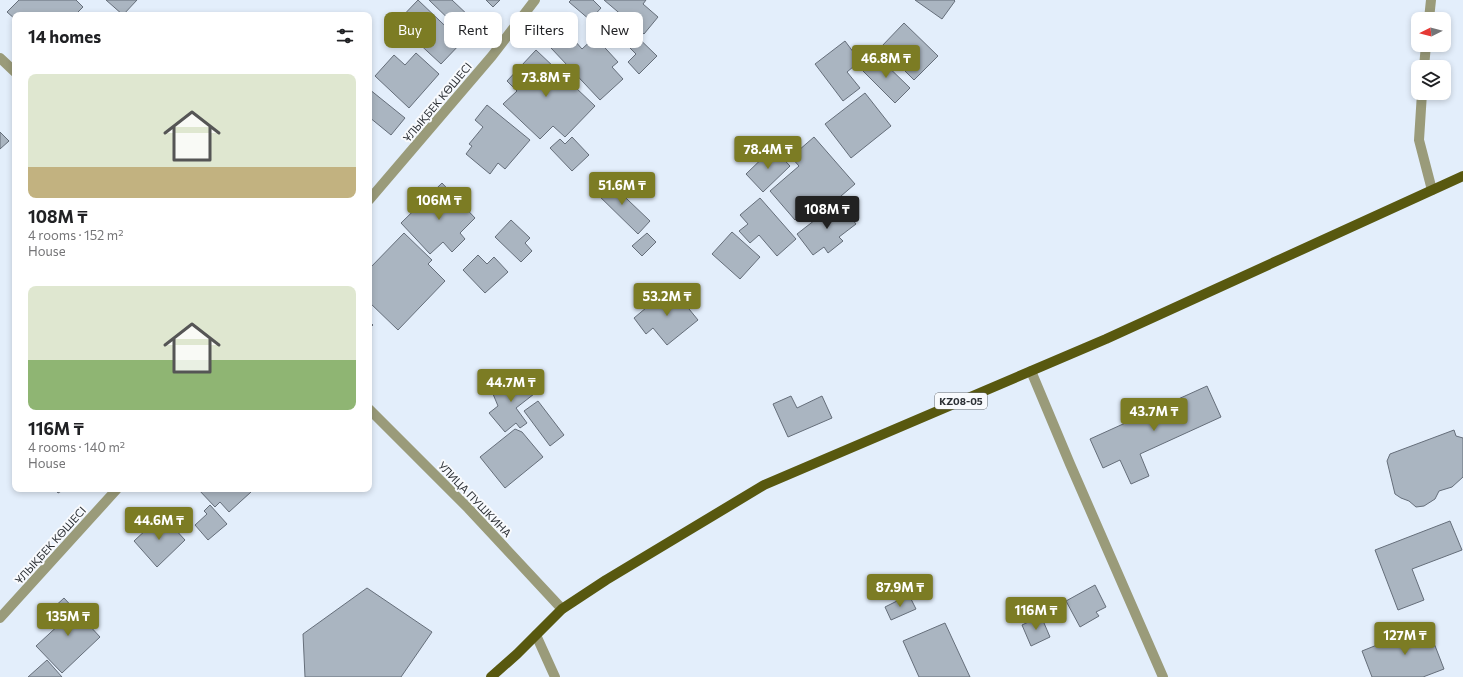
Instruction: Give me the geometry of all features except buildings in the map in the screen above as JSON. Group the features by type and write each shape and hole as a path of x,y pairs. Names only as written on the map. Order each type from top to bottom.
{"main road":[{"name":"KZ08-05","path":"490,677 562,609 606,580 764,485 1106,339 1463,176"}],"street":[{"name":"ҰЛЫҚБЕК КӨШЕСІ","path":"372,196 492,56 535,0"},
{"path":"1430,12 1431,0"},
{"path":"0,58 12,69"},
{"path":"1422,100 1419,140 1432,190"},
{"path":"1032,371 1070,464 1164,677"},
{"name":"УЛИЦА ПУШКИНА","path":"372,411 468,508 562,609"},
{"name":"ҰЛЫҚБЕК КӨШЕСІ","path":"0,618 114,492"},
{"path":"536,635 555,677"}]}
